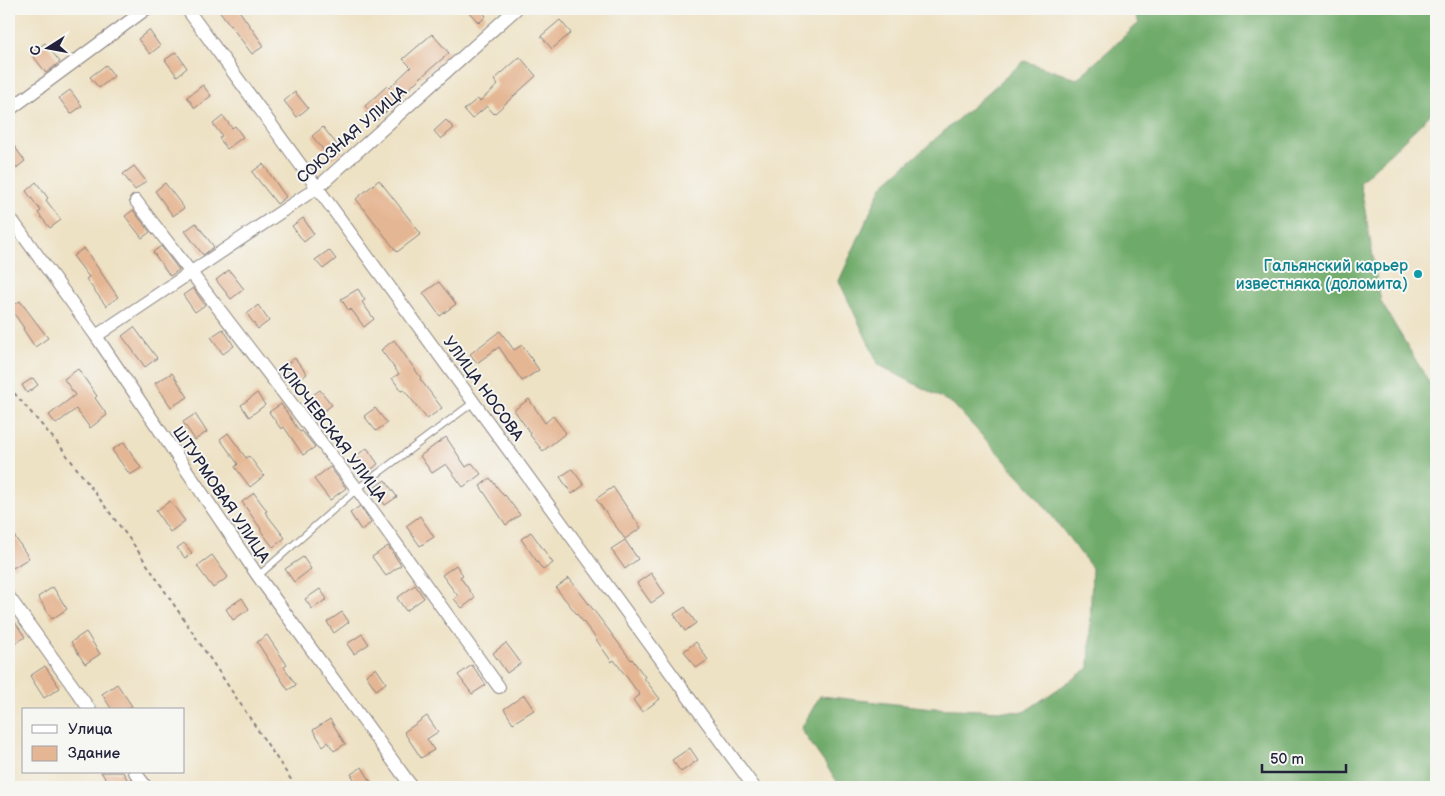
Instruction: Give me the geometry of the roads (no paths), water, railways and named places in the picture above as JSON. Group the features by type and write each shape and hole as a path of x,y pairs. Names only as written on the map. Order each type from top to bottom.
{"street":[{"path":"9,110 146,9"},
{"name":"УЛИЦА НОСОВА","path":"187,9 754,787"},
{"name":"СОЮЗНАЯ УЛИЦА","path":"96,336 318,188 516,9"},
{"name":"КЛЮЧЕВСКАЯ УЛИЦА","path":"136,201 357,489 499,687"},
{"name":"ШТУРМОВАЯ УЛИЦА","path":"9,216 96,336 258,576 412,787"},
{"path":"9,597 89,708"},
{"path":"136,774 146,787"}],"lane":[{"path":"258,576 357,489 474,402"}],"place":[{"name":"Гальянский карьер известняка (доломита)","path":"1418,274"}]}
